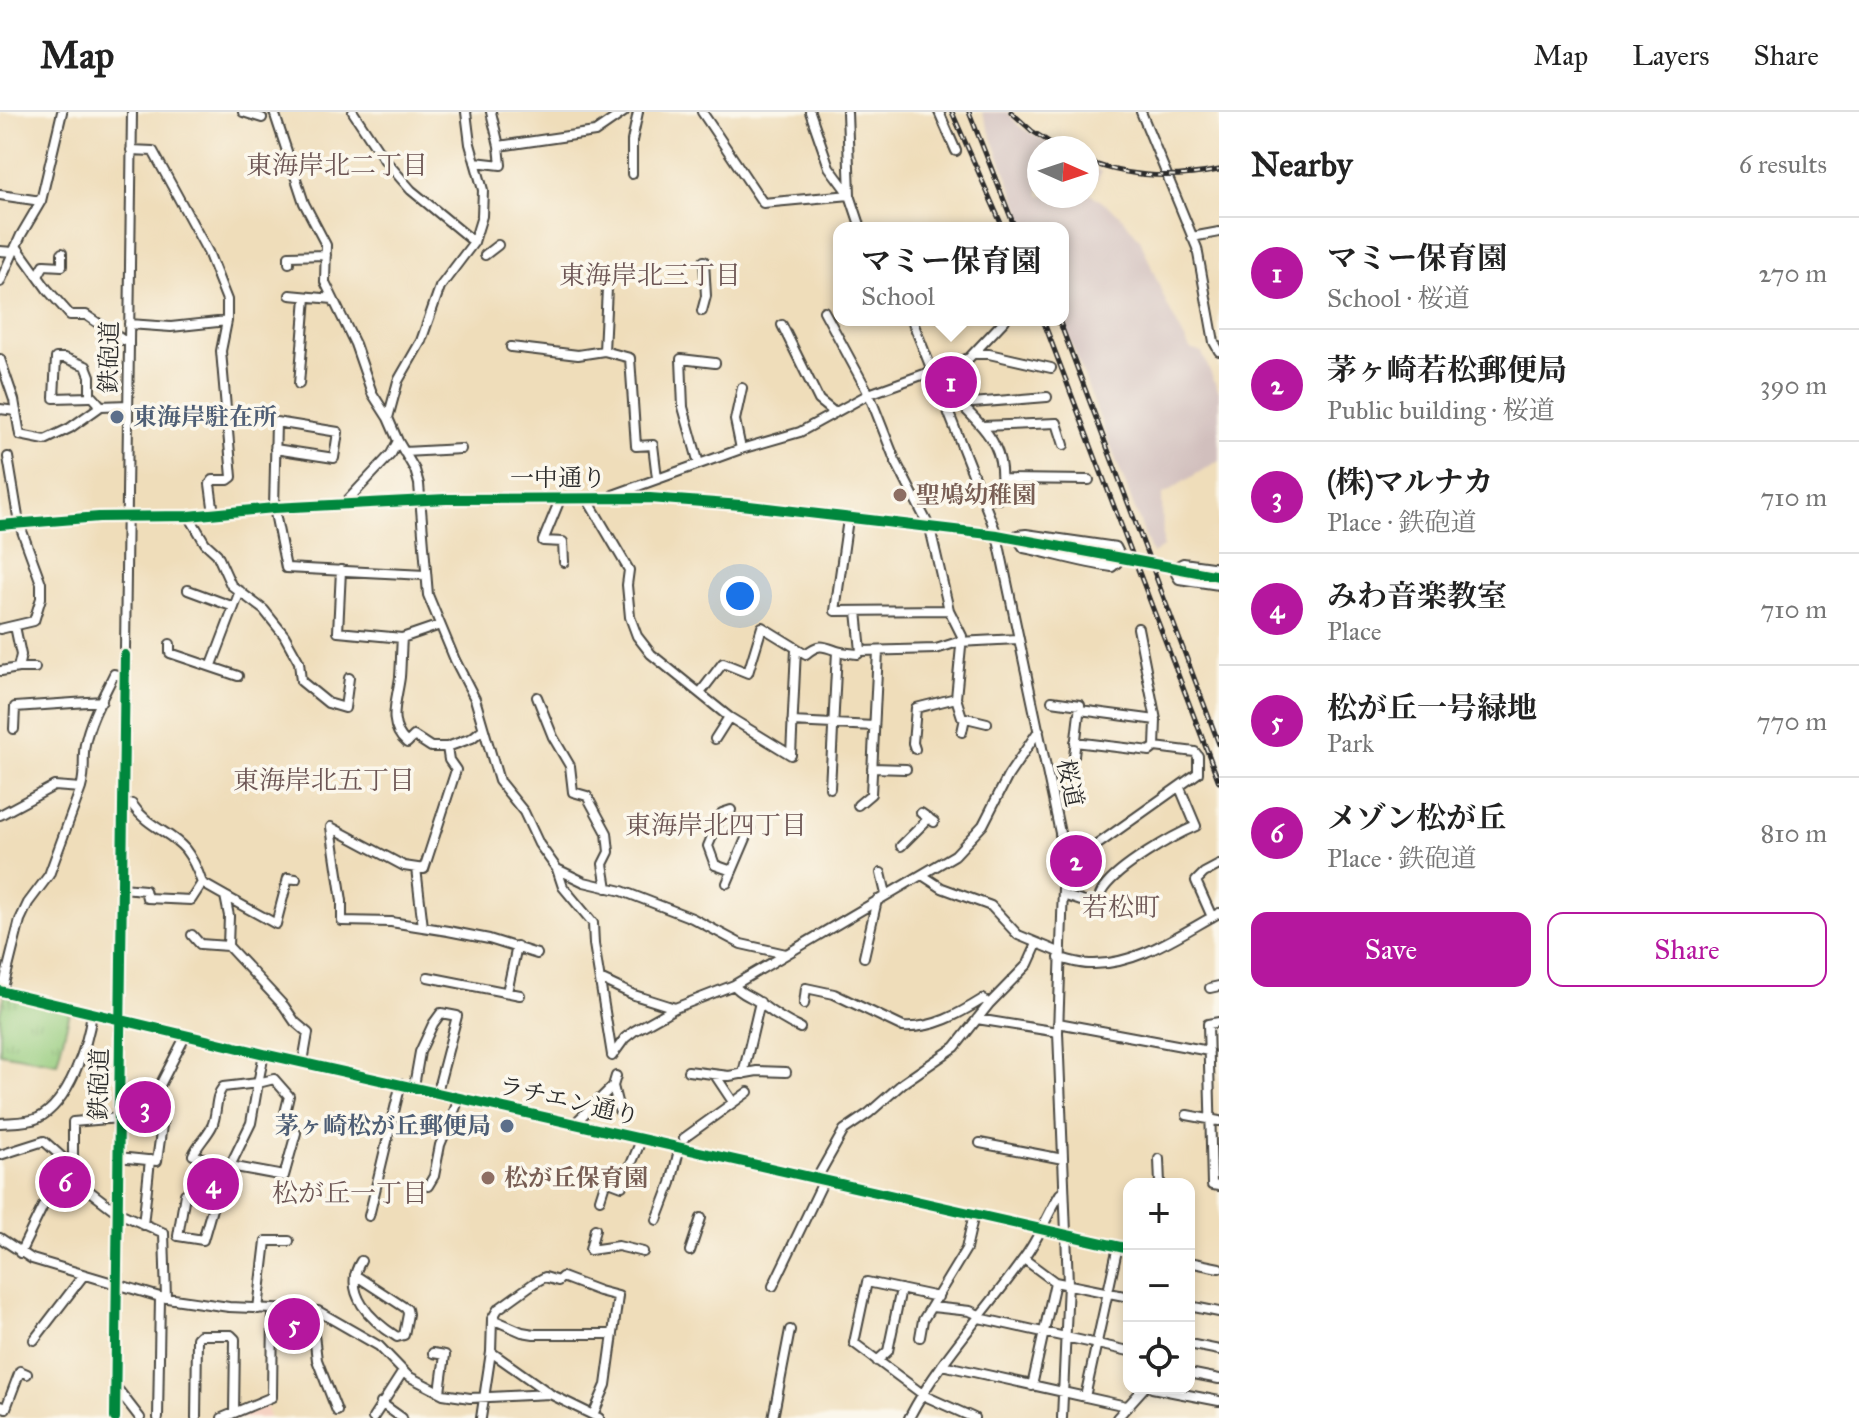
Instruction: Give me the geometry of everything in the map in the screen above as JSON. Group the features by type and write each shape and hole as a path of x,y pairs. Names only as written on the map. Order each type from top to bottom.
{"street":[{"path":"0,282 41,201 62,112"},
{"name":"鉄砲道","path":"115,1418 132,112"},
{"path":"243,112 262,118"},
{"path":"274,112 304,203 323,239 326,255 324,277 355,344 372,393 415,470 421,501 428,595 455,660 470,686 499,781 524,812 539,844 557,869 563,887 593,923 612,1056 625,1038 675,1008 734,985 965,847 983,825 1008,776 1039,730"},
{"path":"353,112 402,180 474,242"},
{"path":"388,418 398,381 421,341 440,287 474,242 484,200 466,112"},
{"path":"475,162 501,165 491,112"},
{"path":"499,146 595,132 624,112"},
{"path":"632,174 632,141 638,112"},
{"path":"702,112 763,203 850,195"},
{"path":"810,112 829,167 850,195"},
{"path":"847,112 850,195 859,222"},
{"path":"939,112 956,151"},
{"path":"1141,112 1192,237 1202,268 1218,347"},
{"path":"131,150 153,151 208,252 225,293 227,321 221,351 232,477 213,480 210,484 214,514"},
{"path":"0,195 41,201"},
{"path":"1192,237 1219,232"},
{"path":"485,255 498,245"},
{"path":"0,251 15,249"},
{"path":"15,249 70,315 86,315 123,340 129,338"},
{"path":"38,276 44,265 62,266 62,253"},
{"path":"289,263 289,256 326,255"},
{"path":"702,311 706,296 704,261"},
{"path":"604,351 607,288"},
{"path":"290,295 333,299"},
{"path":"299,384 306,297"},
{"path":"824,311 869,394 895,460 930,528 949,610 962,636 956,698 962,717 987,723"},
{"path":"129,324 171,327 227,321"},
{"path":"782,325 819,400 835,413"},
{"name":"桜道","path":"915,326 997,535 1060,833 1063,895 1058,1028 1068,1283 1062,1418"},
{"path":"608,497 741,449 800,432 869,394 934,372 973,354 999,326"},
{"path":"511,347 578,355 604,351 630,358 636,446 653,445 657,478"},
{"path":"973,354 989,354 1051,368"},
{"path":"90,397 90,376 86,366 73,360 56,358 54,398 93,397 101,406"},
{"path":"0,359 20,435 45,440 70,428 101,406 128,405"},
{"path":"699,464 683,407 681,359 715,363"},
{"path":"741,449 735,420 742,388"},
{"path":"947,406 1047,397"},
{"path":"960,404 982,426 1000,456 1003,479 999,499 984,499"},
{"path":"0,409 16,411"},
{"path":"275,449 334,458 338,432 276,422 275,449 274,508 286,568 425,575"},
{"path":"982,426 1057,423 1064,445"},
{"path":"343,504 391,454 398,441"},
{"path":"404,452 461,449"},
{"path":"0,629 34,621 41,598 41,583 19,523 8,457"},
{"path":"1003,479 1089,480"},
{"path":"561,497 543,541 563,542 564,562"},
{"path":"586,497 629,570 629,612 637,636 659,663 729,717 791,755 796,649"},
{"name":"一中通り","path":"0,525 189,516 343,504 608,497 712,503 997,535 1113,558"},
{"path":"189,516 205,543 217,554 231,585 273,621 295,652 301,681 321,699 345,708 349,678"},
{"path":"848,519 835,611 949,610"},
{"path":"1026,534 1116,547 1119,553 1117,563 1112,567 1075,562 1066,557 1024,548 1013,537 1026,534"},
{"path":"1219,568 1183,563 1177,566 1176,574 1179,579 1219,585"},
{"path":"341,570 338,632 402,638 440,625"},
{"path":"1181,570 1219,576"},
{"path":"188,590 234,607"},
{"path":"212,665 240,591"},
{"path":"857,611 861,651"},
{"path":"15,626 21,655 18,668"},
{"path":"700,693 723,663 748,673 762,627 806,654 815,646 826,645 837,651 858,654 861,651 936,649 963,643 1018,639"},
{"path":"1138,628 1156,720 1155,747"},
{"path":"402,638 400,679 392,712 399,736 407,743 417,736 431,747 447,747 472,738 483,729"},
{"path":"170,644 170,653 238,676"},
{"path":"830,788 837,651"},
{"path":"858,805 871,794 878,651"},
{"path":"1,671 35,668"},
{"path":"1,991 20,920 28,903 49,875 81,788 86,771 84,748 91,721 114,674 125,677"},
{"path":"537,697 553,737 570,766 573,792 587,796 604,824 609,852 603,864 607,888"},
{"path":"915,749 916,708 956,698"},
{"path":"14,729 15,707 102,701"},
{"path":"1052,701 1080,705 1074,756"},
{"path":"1080,710 1156,720"},
{"path":"715,739 729,717"},
{"path":"962,732 965,718"},
{"path":"792,722 874,726"},
{"path":"1063,868 1078,873 1091,849 1198,773 1198,756 1195,752 1155,747 1150,751 1075,742"},
{"path":"447,747 449,760 456,770 424,869 404,866 331,827 342,921 391,922 423,927 517,946 537,954"},
{"path":"872,768 906,769"},
{"path":"0,815 54,786 81,788"},
{"path":"1063,895 1096,906 1104,887 1123,871 1172,836 1196,826 1180,788"},
{"path":"123,802 132,804 138,814 183,847 202,883 276,924 288,878 296,879"},
{"path":"731,810 722,813 708,846 715,865 732,871"},
{"path":"901,846 928,818"},
{"path":"727,883 750,829"},
{"path":"922,875 942,888 991,906 1018,935 1086,964 1124,960 1216,915 1196,881 1219,865"},
{"path":"416,868 423,927"},
{"path":"557,869 584,882 692,918 741,944 786,954"},
{"path":"881,873 886,894"},
{"path":"122,888 145,890 147,898 191,900 202,883"},
{"path":"225,896 229,916 228,946"},
{"path":"864,957 877,900"},
{"path":"192,935 200,944 228,946 308,1033 303,1062"},
{"path":"773,1286 844,1130 920,1070 955,1047 989,1004 1028,964 1037,944"},
{"path":"507,992 517,946"},
{"path":"428,977 520,995"},
{"path":"600,979 634,995 675,1008"},
{"path":"734,985 740,993 760,1002 778,1018 800,1028"},
{"path":"804,1004 806,988 825,991 911,1028 954,1017 983,999 989,1004"},
{"name":"ラチエン通り","path":"1,991 264,1054 642,1138 682,1142 820,1179 1123,1247"},
{"path":"743,1074 760,1002"},
{"path":"0,1123 34,1120 42,1116 70,1083 87,1043 92,1013"},
{"path":"414,1086 420,1052 433,1024 441,1013 457,1016 437,1092"},
{"path":"977,1019 1209,1051"},
{"path":"1219,1022 1208,1024 1214,1077 1212,1185 1219,1186"},
{"path":"152,1117 155,1095 186,1035"},
{"path":"230,1166 236,1148 251,1123 264,1054"},
{"path":"688,1071 715,1075 786,1072"},
{"path":"715,1075 733,1102"},
{"path":"274,1079 289,1096 285,1113 296,1133 284,1176 193,1155 199,1141 211,1127 223,1087 258,1083 274,1079"},
{"path":"575,1123 615,1081 619,1110"},
{"path":"369,1216 401,1083"},
{"path":"657,1220 682,1142 748,1092"},
{"path":"428,1186 434,1176 440,1145 460,1097"},
{"path":"1187,1115 1215,1120"},
{"path":"20,1253 69,1164 73,1122 119,1116 163,1118 157,1161 118,1157"},
{"path":"600,1199 606,1180 622,1186 642,1138"},
{"path":"0,1155 43,1141 69,1164 79,1183 117,1212 164,1233 178,1236 203,1240 214,1202 185,1194 178,1236"},
{"path":"980,1143 1063,1159"},
{"path":"1159,1159 1160,1178"},
{"path":"143,1225 150,1160"},
{"path":"909,1418 942,1365 1024,1259 1064,1191"},
{"path":"920,1337 923,1320 966,1249 974,1214"},
{"path":"690,1251 701,1218"},
{"path":"595,1229 590,1250 618,1246 643,1252"},
{"path":"158,1418 164,1233"},
{"path":"0,1238 20,1253 83,1276 163,1298 258,1309 311,1310 336,1319 379,1346 402,1373 454,1396 550,1394"},
{"path":"258,1309 266,1241 289,1241"},
{"path":"1085,1397 1118,1246"},
{"path":"1024,1259 1055,1282 1123,1296"},
{"path":"355,1275 407,1309 404,1335 397,1337 374,1321 355,1291 355,1275 361,1261"},
{"path":"1195,1263 1219,1268"},
{"path":"34,1340 83,1276"},
{"path":"481,1418 491,1352 492,1319 498,1309 522,1289 545,1277 558,1281 562,1277 618,1296 606,1385 596,1416 550,1394 491,1352"},
{"path":"938,1297 867,1282 854,1343 922,1393 974,1418"},
{"path":"1032,1386 1055,1282"},
{"path":"877,1361 888,1351 901,1289"},
{"path":"932,1307 970,1311 980,1317 1123,1350"},
{"path":"1195,1307 1219,1312"},
{"path":"222,1418 272,1397 273,1310"},
{"path":"311,1310 317,1360 337,1411"},
{"path":"492,1319 534,1334 613,1334"},
{"path":"379,1346 384,1328"},
{"path":"773,1418 790,1330"},
{"path":"196,1418 197,1338 200,1335 231,1335 235,1339 234,1413"},
{"path":"1195,1345 1219,1350"},
{"path":"433,1353 448,1356 440,1392"},
{"path":"942,1365 1126,1406"},
{"path":"0,1406 6,1408 20,1371 27,1374"},
{"path":"373,1418 402,1373"},
{"path":"1195,1374 1219,1379"},
{"path":"115,1387 140,1418"},
{"path":"1117,1418 1137,1394"},
{"path":"1183,1394 1219,1401"},
{"path":"381,1403 402,1418"}],"shaded area":[{"path":"982,112 1008,112 1019,126 1037,136 1027,136 1027,208 1099,208 1099,200 1120,215 1140,239 1167,305 1190,349 1202,353 1219,392 1219,460 1162,495 1163,547 1152,554 1064,326 1069,326 1069,222 1025,222"},
{"path":"266,1404 269,1418 232,1418"}],"green space":[{"path":"5,994 59,1005 70,1012 57,1063 0,1053 0,1013"},
{"path":"277,1311 311,1314 311,1335 276,1334"}],"tunnel":[{"path":"1114,558 1181,570"}],"railway":[{"path":"952,112 1000,222"},
{"path":"969,112 1013,222"},
{"path":"1011,112 1040,136"},
{"path":"1099,166 1152,175 1185,175 1219,170"},
{"path":"1045,326 1219,782"},
{"path":"1061,326 1219,744"}],"cycle path":[{"path":"0,525 446,499 650,498 741,505 997,535 1219,576"},
{"path":"115,1418 125,655"},
{"path":"0,991 264,1054 1123,1248"}],"place":[{"name":"マミー保育園","path":"951,382"},
{"name":"東海岸駐在所","path":"117,417"},
{"name":"聖鳩幼稚園","path":"900,495"},
{"name":"茅ヶ崎若松郵便局","path":"1076,861"},
{"name":"(株)マルナカ","path":"145,1107"},
{"name":"茅ヶ崎松が丘郵便局","path":"507,1126"},
{"name":"松が丘保育園","path":"488,1178"},
{"name":"メゾン松が丘","path":"65,1182"},
{"name":"みわ音楽教室","path":"213,1184"},
{"name":"松が丘一号緑地","path":"294,1324"}],"district":[{"name":"東海岸北二丁目","path":"337,165"},
{"name":"東海岸北三丁目","path":"650,275"},
{"name":"東海岸北五丁目","path":"324,780"},
{"name":"東海岸北四丁目","path":"716,825"},
{"name":"若松町","path":"1121,907"},
{"name":"松が丘一丁目","path":"350,1193"}]}
